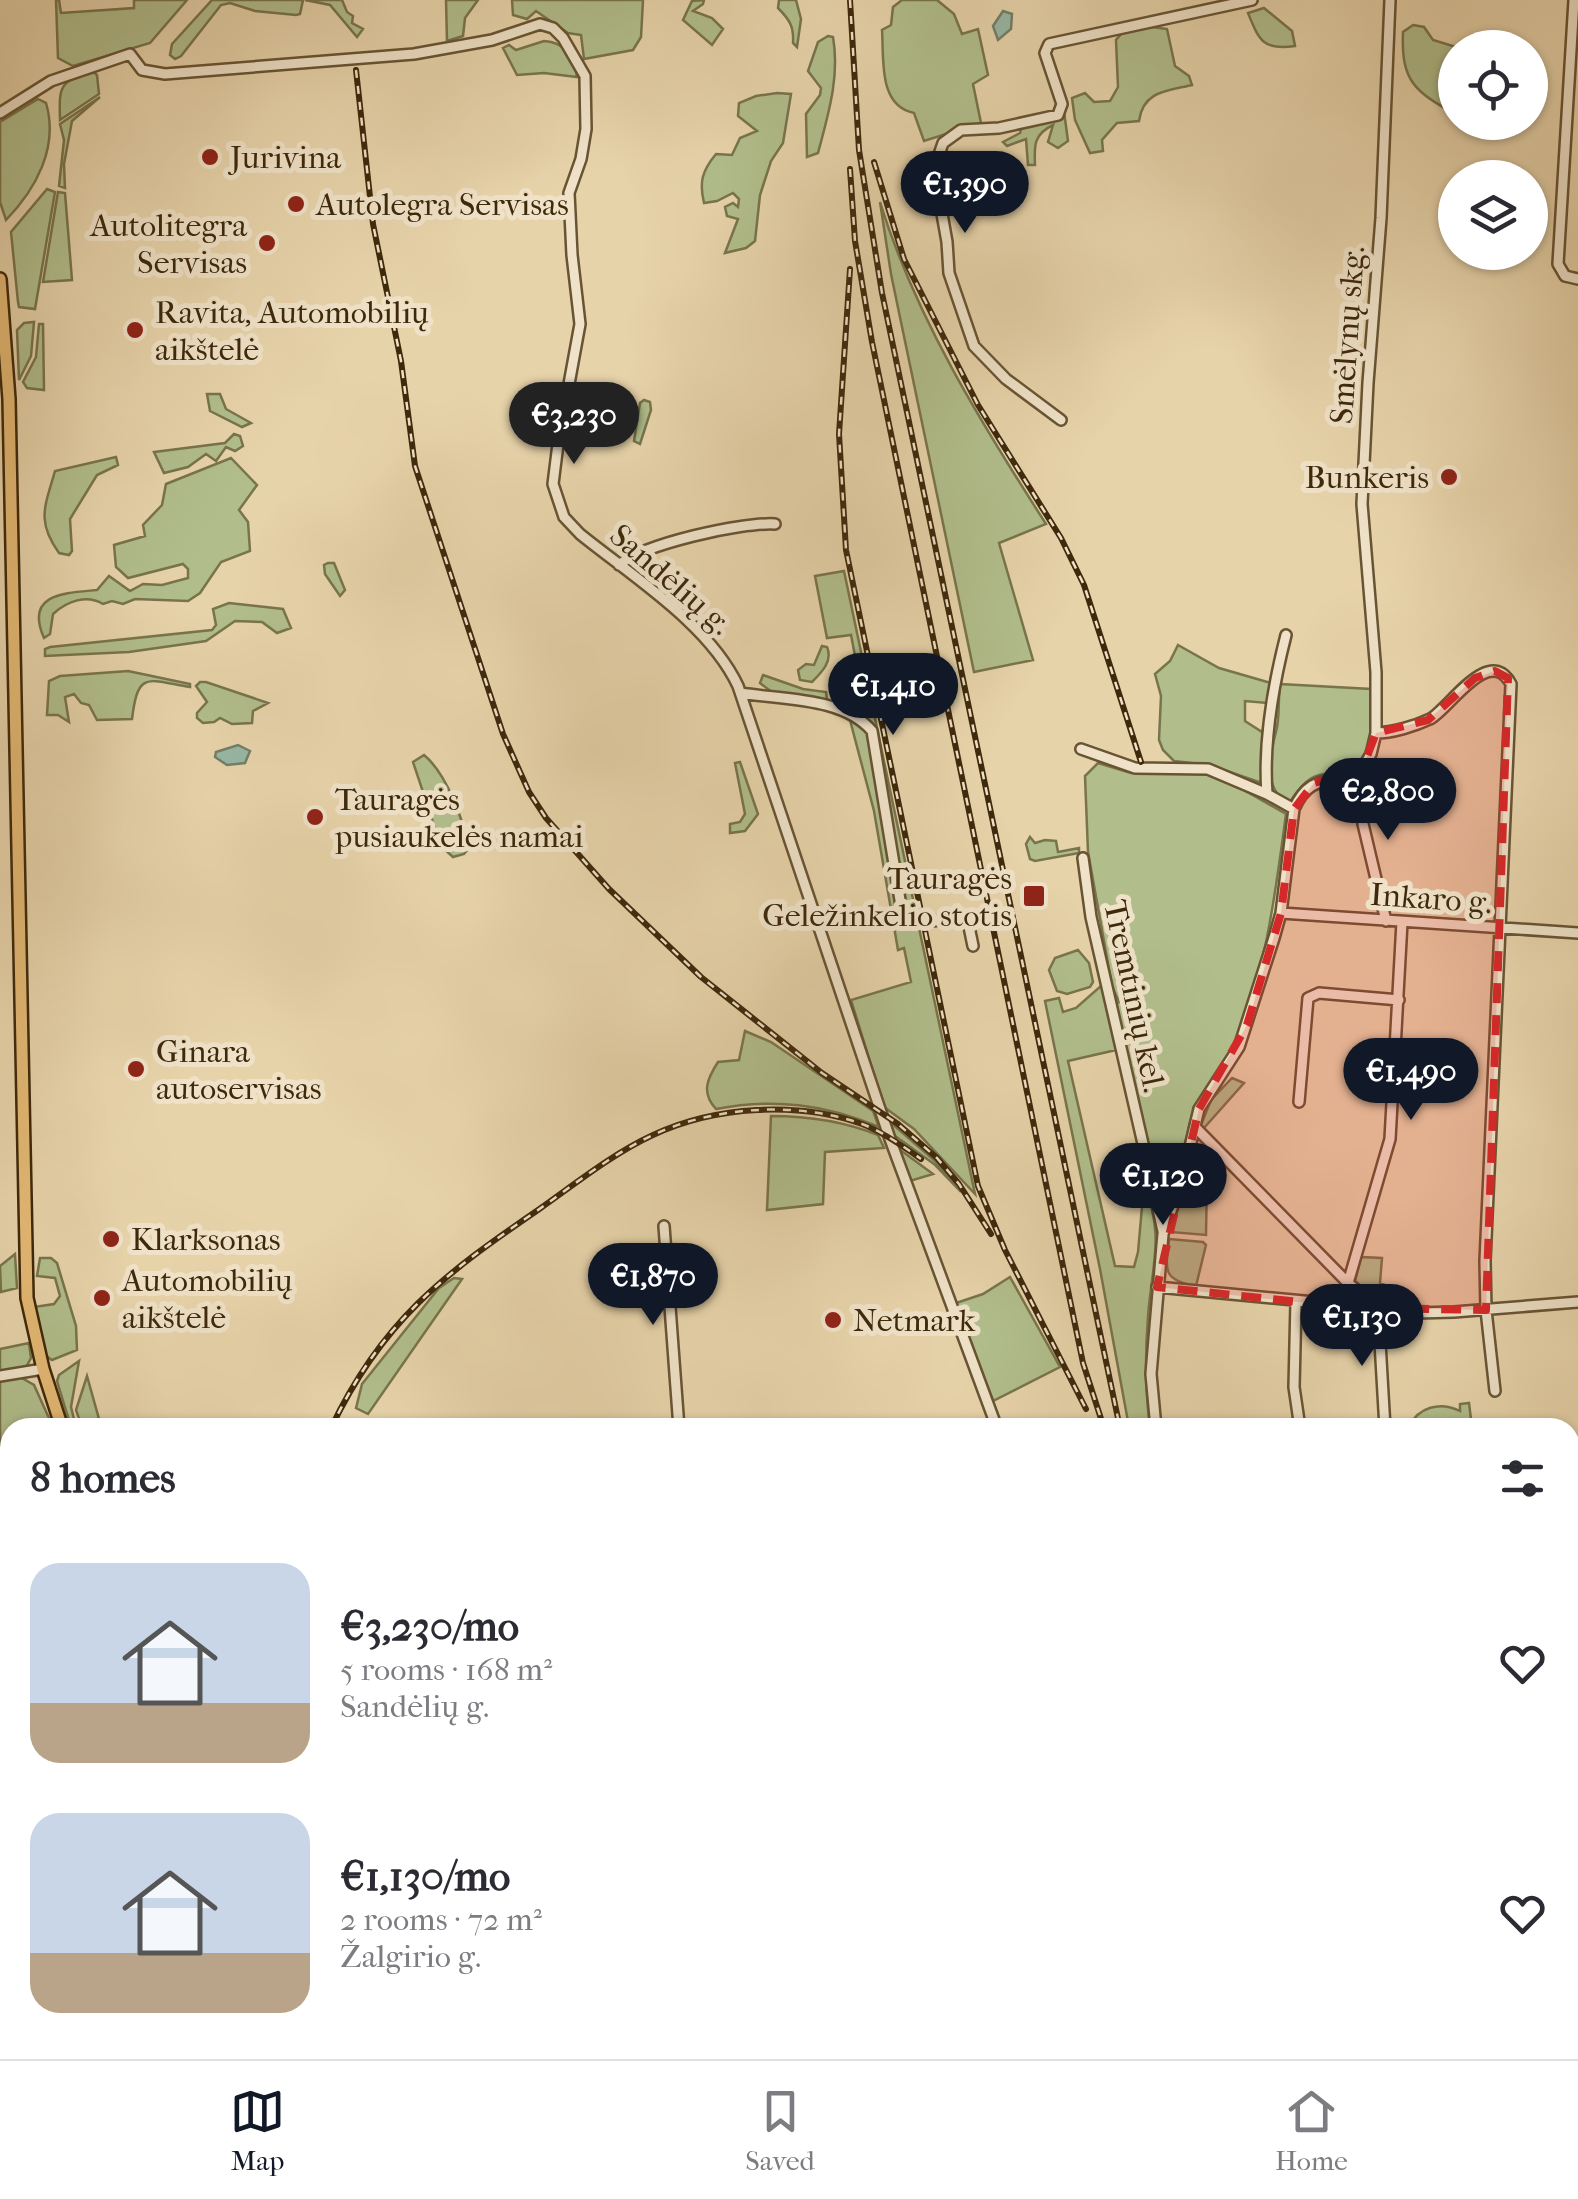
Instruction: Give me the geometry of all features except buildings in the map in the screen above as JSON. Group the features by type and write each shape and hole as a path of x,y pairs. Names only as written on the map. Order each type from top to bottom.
{"main road":[{"path":"0,279 9,399 26,1277 29,1311 59,1418"}],"street":[{"path":"1202,0 1202,13"},
{"path":"1061,420 1006,379 974,346 948,274 947,242 934,170 943,143 961,130 1019,124 1052,117 1062,109 1045,52 1049,44 1252,0"},
{"name":"Smėlynų skg.","path":"1376,732 1375,654 1362,504 1381,218 1390,0"},
{"path":"1574,0 1558,264 1564,276 1578,279"},
{"name":"Sandėlių g.","path":"0,113 51,80 130,54 142,70 165,74 414,54 492,40 540,24 552,28 569,45 585,76 586,129 569,194 580,324 554,484 564,517 705,637 729,666 892,1147 992,1418"},
{"path":"619,565 633,556 700,535 775,524"},
{"path":"1267,794 1266,748 1274,686 1286,636"},
{"path":"1386,920 1363,824 1362,768 1371,754 1376,732 1386,733 1428,720 1475,678 1496,671 1504,674 1511,692 1485,1262 1495,1391"},
{"path":"741,693 843,709 864,722 872,731 903,918 914,924 966,917 973,946"},
{"path":"1081,749 1135,768 1208,769 1294,809 1300,795 1314,783 1362,768"},
{"name":"Tremtinių kel.","path":"1155,1418 1151,1374 1163,1234 1203,1101 1239,1047 1281,913 1294,809"},
{"name":"Tremtinių kel.","path":"1082,858 1163,1234"},
{"name":"Inkaro g.","path":"1281,913 1578,933"},
{"path":"1337,1306 1348,1283 1390,1139 1402,922"},
{"path":"1300,1102 1308,998 1318,992 1399,1000"},
{"path":"1195,1127 1348,1283 1378,1308 1384,1418"},
{"path":"1156,1202 1164,1208 1174,1203"},
{"path":"664,1226 678,1418"},
{"path":"1157,1288 1417,1313 1578,1302"},
{"path":"1296,1302 1294,1386 1299,1418"},
{"path":"0,1376 43,1370"}],"highlighted area":[{"path":"1495,671 1508,678 1486,1310 1378,1308 1348,1283 1337,1306 1157,1287 1199,1109 1247,1025 1281,913 1294,809 1314,783 1362,769 1376,733 1428,720 1475,678"}],"green space":[{"path":"56,0 61,13 134,8 134,0 187,0 150,43 73,66 58,58"},
{"path":"212,0 303,0 300,14 296,15 255,11 230,3 221,5 175,59 170,55 172,44"},
{"path":"305,0 342,0 353,16 352,23 363,29 357,37 330,5"},
{"path":"446,0 478,0 465,18 463,36 447,41"},
{"path":"512,0 643,0 641,37 633,50 584,59 581,35 568,33 536,11 527,19 513,15"},
{"path":"704,0 693,11 712,18 723,29 712,45 683,20 692,1"},
{"path":"779,0 796,0 801,19 797,47 790,24 778,8"},
{"path":"902,0 937,0 954,14 962,34 978,29 988,75 973,84 981,123 924,141 914,113 894,101 885,80 882,30 891,25 893,7"},
{"path":"1264,8 1292,31 1295,46 1276,47 1259,37 1248,13"},
{"path":"1413,25 1424,27 1438,42 1438,104 1420,91 1408,73 1403,32"},
{"path":"1152,27 1167,29 1175,66 1189,76 1192,85 1151,98 1139,121 1117,123 1102,140 1103,151 1090,153 1075,120 1072,98 1085,93 1094,102 1110,101 1118,87 1116,40 1122,33"},
{"path":"833,37 835,52 832,96 818,153 807,157 806,114 821,88 808,71 818,42"},
{"path":"544,41 558,44 568,52 577,77 517,75 503,48 509,45 516,50"},
{"path":"92,71 97,75 99,94 60,120 63,87"},
{"path":"777,93 791,94 783,143 771,161 760,195 755,241 746,248 725,253 738,219 727,216 725,207 733,203 738,207 739,199 733,193 704,203 703,177 716,154 732,155 740,138 757,131 738,116 739,103"},
{"path":"100,97 72,121 64,164 65,188 59,186 64,140 60,124"},
{"path":"38,99 46,103 49,119 47,151 27,195 6,220 0,202 0,122"},
{"path":"1063,104 1068,141 1058,148 1048,142 1053,125 1047,128 1036,141 1035,165 1028,165 1026,139 1007,146 1003,142 1020,133 1023,121 1057,111"},
{"path":"47,189 55,192 35,309 19,307 11,232"},
{"path":"58,192 65,193 72,280 43,282"},
{"path":"880,202 912,286 952,368 1046,524 999,543 1033,660 974,672 891,274"},
{"path":"34,322 31,356 19,380 17,330 24,323"},
{"path":"39,324 43,324 44,390 27,388 23,382 36,357"},
{"path":"207,394 220,394 226,409 251,423 242,427 210,411"},
{"path":"650,402 651,410 640,444 634,441 640,403"},
{"path":"234,434 240,436 243,446 235,451 226,447 216,461 206,454 188,467 164,473 154,452 225,443"},
{"path":"116,457 118,465 97,475 70,519 72,551 69,555 59,553 45,522 55,471"},
{"path":"231,458 257,485 239,510 248,522 250,551 221,562 200,593 188,601 71,602 53,614 50,634 44,638 39,612 51,598 97,590 109,576 130,591 143,584 162,585 188,578 188,569 183,564 128,578 116,567 114,545 145,536 143,525 162,505 166,484"},
{"path":"334,563 345,590 340,596 325,574 324,565"},
{"path":"844,571 975,1194 914,1129 884,1107 851,1000 911,982 904,948 898,950 874,811 836,667 856,661 851,635 827,638 815,576"},
{"path":"229,603 283,609 291,628 277,633 262,622 235,621 206,641 129,652 45,656 45,649 50,647 212,630 216,625 213,609"},
{"path":"1178,645 1219,668 1271,683 1267,703 1245,701 1245,721 1265,734 1262,783 1209,765 1174,761 1163,750 1159,740 1161,696 1155,674 1170,661"},
{"path":"822,646 827,647 829,657 826,666 812,682 800,680 798,670 806,664 814,665"},
{"path":"128,671 190,687 147,682 138,692 132,719 97,720 89,705 81,703 74,694 65,697 69,722 58,715 47,715 49,681 60,676"},
{"path":"763,675 803,689 826,692 827,699 773,693 760,683"},
{"path":"200,682 268,703 253,711 252,723 232,724 220,718 203,723 197,718 207,702 196,686"},
{"path":"1280,684 1371,689 1371,730 1362,759 1347,770 1308,780 1290,802 1275,790 1270,772"},
{"path":"424,755 453,798 469,848 464,854 453,857 441,846 413,762"},
{"path":"740,762 758,814 745,831 730,833 730,824 740,822 745,814 735,763"},
{"path":"1098,763 1131,773 1204,772 1221,777 1286,814 1268,935 1253,994 1227,1059 1194,1109 1178,1182 1166,1203 1156,1186 1116,1004 1119,1002 1112,986 1088,852 1085,776"},
{"path":"1030,837 1035,843 1056,841 1058,852 1079,848 1079,853 1035,861 1030,859 1026,844"},
{"path":"1078,950 1089,963 1093,982 1090,987 1067,994 1057,991 1049,970 1055,958"},
{"path":"1102,985 1116,1050 1068,1061 1115,1266 1134,1267 1144,1184 1154,1220 1146,1345 1149,1418 1127,1418 1045,1001 1059,998 1063,1012 1076,1008"},
{"path":"745,1031 771,1042 873,1111 879,1127 799,1105 716,1109 708,1097 709,1080 718,1062 739,1060"},
{"path":"1232,1078 1244,1083 1204,1128 1201,1125 1211,1100"},
{"path":"771,1116 812,1118 852,1126 878,1135 884,1148 825,1152 823,1204 767,1210"},
{"path":"889,1121 935,1161 961,1192 934,1164 895,1136"},
{"path":"1199,1145 1206,1148 1201,1172 1207,1179 1206,1235 1170,1232"},
{"path":"899,1149 933,1174 910,1181"},
{"path":"1169,1239 1206,1245 1196,1286 1177,1280 1168,1272"},
{"path":"15,1254 17,1288 1,1292 0,1266"},
{"path":"1361,1257 1382,1258 1380,1283 1410,1296 1410,1307 1378,1302 1355,1281"},
{"path":"40,1258 51,1258 57,1263 76,1326 77,1350 52,1360 45,1355 34,1307 54,1304 60,1296 55,1278 37,1276"},
{"path":"1010,1277 1060,1367 993,1401 956,1303 983,1294"},
{"path":"454,1278 462,1279 368,1414 356,1408 362,1384 439,1288"},
{"path":"29,1343 31,1358 25,1369 0,1371 0,1349"},
{"path":"79,1361 71,1407 74,1418 68,1418 57,1381 59,1375"},
{"path":"87,1376 99,1418 79,1418 76,1410"},
{"path":"20,1377 34,1385 49,1418 0,1418 0,1379"},
{"path":"1469,1403 1471,1418 1415,1418 1430,1408 1445,1406 1460,1411 1460,1404"}],"shaded area":[{"path":"1003,11 1012,14 1011,29 998,40 993,26"},
{"path":"238,745 250,751 245,763 227,765 215,757 216,752"}],"railway":[{"path":"850,0 859,150 882,293 1118,1418"},
{"path":"356,70 373,224 401,361 415,466 503,734 529,792 546,818 609,889 701,977 822,1073 898,1124 937,1158 991,1234"},
{"path":"874,162 904,259 978,405 1061,538 1084,585 1141,762"},
{"path":"850,169 855,241 872,342 1083,1363 1101,1418"},
{"path":"850,269 839,434 846,550 978,1186 1005,1250 1086,1409"},
{"path":"336,1418 394,1329 444,1279 594,1170 653,1135 677,1125 730,1113 811,1112 870,1127 921,1159"}],"place":[{"name":"Jurivina","path":"210,157"},
{"name":"Autolegra Servisas","path":"296,204"},
{"name":"Autolitegra Servisas","path":"267,243"},
{"name":"Ravita, Automobilių aikštelė","path":"135,330"},
{"name":"Bunkeris","path":"1449,477"},
{"name":"Tauragės pusiaukelės namai","path":"315,817"},
{"name":"Tauragės Geležinkelio stotis","path":"1034,896"},
{"name":"Ginara autoservisas","path":"136,1069"},
{"name":"Klarksonas","path":"111,1239"},
{"name":"Automobilių aikštelė","path":"102,1298"},
{"name":"Netmark","path":"833,1320"}]}
